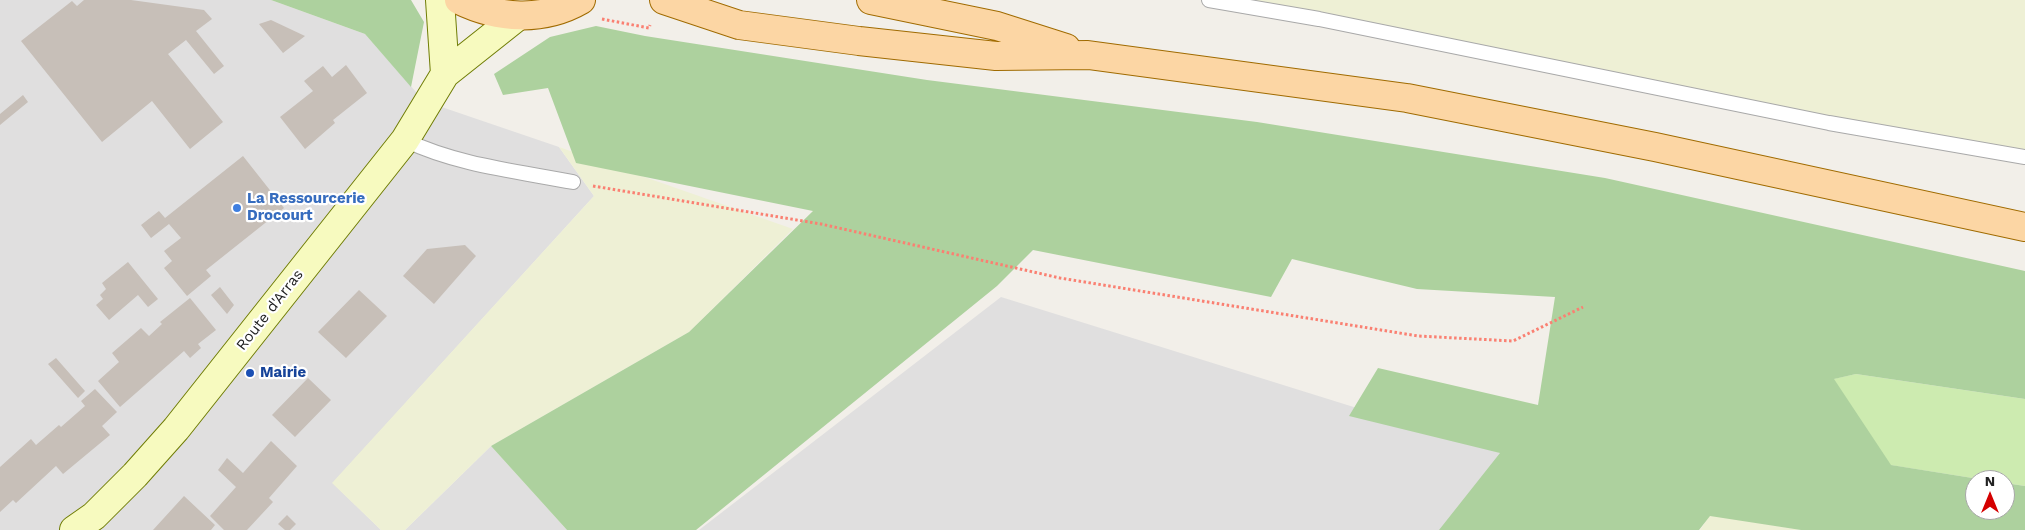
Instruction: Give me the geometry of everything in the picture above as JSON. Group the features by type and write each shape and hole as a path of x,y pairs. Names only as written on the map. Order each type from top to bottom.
{"main road":[{"path":"440,0 445,74"},
{"path":"459,0 476,8 497,14 518,16 547,13 582,0"},
{"path":"664,0 739,25 859,41 996,56 1088,54 1406,98 1655,147 2025,227"},
{"path":"871,0 997,26 1088,54"},
{"name":"Route d'Arras","path":"74,530 94,516 135,475 176,428 405,140 445,74 518,16"}],"lane":[{"path":"1209,0 1319,19 1829,124 2025,157"},
{"path":"405,140 465,162 573,182"}],"path":[{"path":"573,182 821,224 1060,278 1418,336 1513,341 1583,307"}],"shaded area":[{"path":"0,0 271,0 365,34 424,101 559,147 594,196 333,483 381,530 0,530"},
{"path":"1001,297 1514,457 1466,530 699,530"},
{"path":"491,446 567,530 405,530"}],"green space":[{"path":"271,0 411,0 424,22 411,87 365,34"},
{"path":"1209,0 2025,0 2025,157"},
{"path":"596,26 645,36 927,80 1257,122 1605,178 2025,271 2025,399 1856,374 1834,379 1891,465 1965,477 1965,520 2015,520 2015,484 2025,486 2025,530 1801,530 1710,516 1699,530 1439,530 1500,453 1349,416 1378,368 1538,405 1555,297 1417,289 1292,259 1271,297 1033,250 997,286 696,530 567,530 491,446 689,332 813,211 576,163 548,88 503,95 494,74 550,37"},
{"path":"559,147 793,229 689,332 491,446 405,530 381,530 332,483 594,196"},
{"path":"1856,374 2025,399 2025,486 2015,484 2015,470 1965,470 1965,477 1890,465 1833,379"},
{"path":"1710,515 1801,530 1700,530"}],"building":[{"path":"84,0 131,0 204,10 212,19 196,31 224,66 214,74 186,40 168,54 223,122 190,149 152,101 102,142 21,41 72,1 77,6"},
{"path":"271,20 305,36 283,53 259,24"},
{"path":"346,65 367,93 333,120 335,123 305,149 280,117 313,91 304,81 323,66 332,77"},
{"path":"23,95 28,102 0,125 0,114"},
{"path":"243,156 284,208 206,270 211,276 187,296 164,268 172,261 164,251 181,238 169,224 151,238 141,225 159,211 165,218"},
{"path":"465,245 476,256 434,304 403,276 427,249"},
{"path":"128,262 158,299 148,307 138,295 109,320 96,305 103,299 100,295 106,289 102,283"},
{"path":"220,287 234,305 227,314 211,295"},
{"path":"359,290 387,316 346,358 318,332"},
{"path":"190,298 216,330 198,344 201,348 190,358 184,351 120,407 98,381 119,362 112,353 141,328 149,336 162,324 160,322"},
{"path":"56,358 85,391 78,398 48,364"},
{"path":"308,378 331,400 295,437 272,415"},
{"path":"95,389 117,412 102,426 110,435 63,474 56,466 16,503 13,500 0,512 0,467 31,439 36,445 59,425 61,427 85,406 81,401"},
{"path":"271,441 297,466 269,498 273,502 247,530 224,530 210,516 236,487 218,470 227,458 243,473"},
{"path":"184,496 215,525 211,530 153,530"},
{"path":"287,515 296,524 290,530 285,530 278,524"}],"place":[{"name":"La Ressourcerie Drocourt","path":"237,208"},
{"name":"Mairie","path":"250,373"}]}
